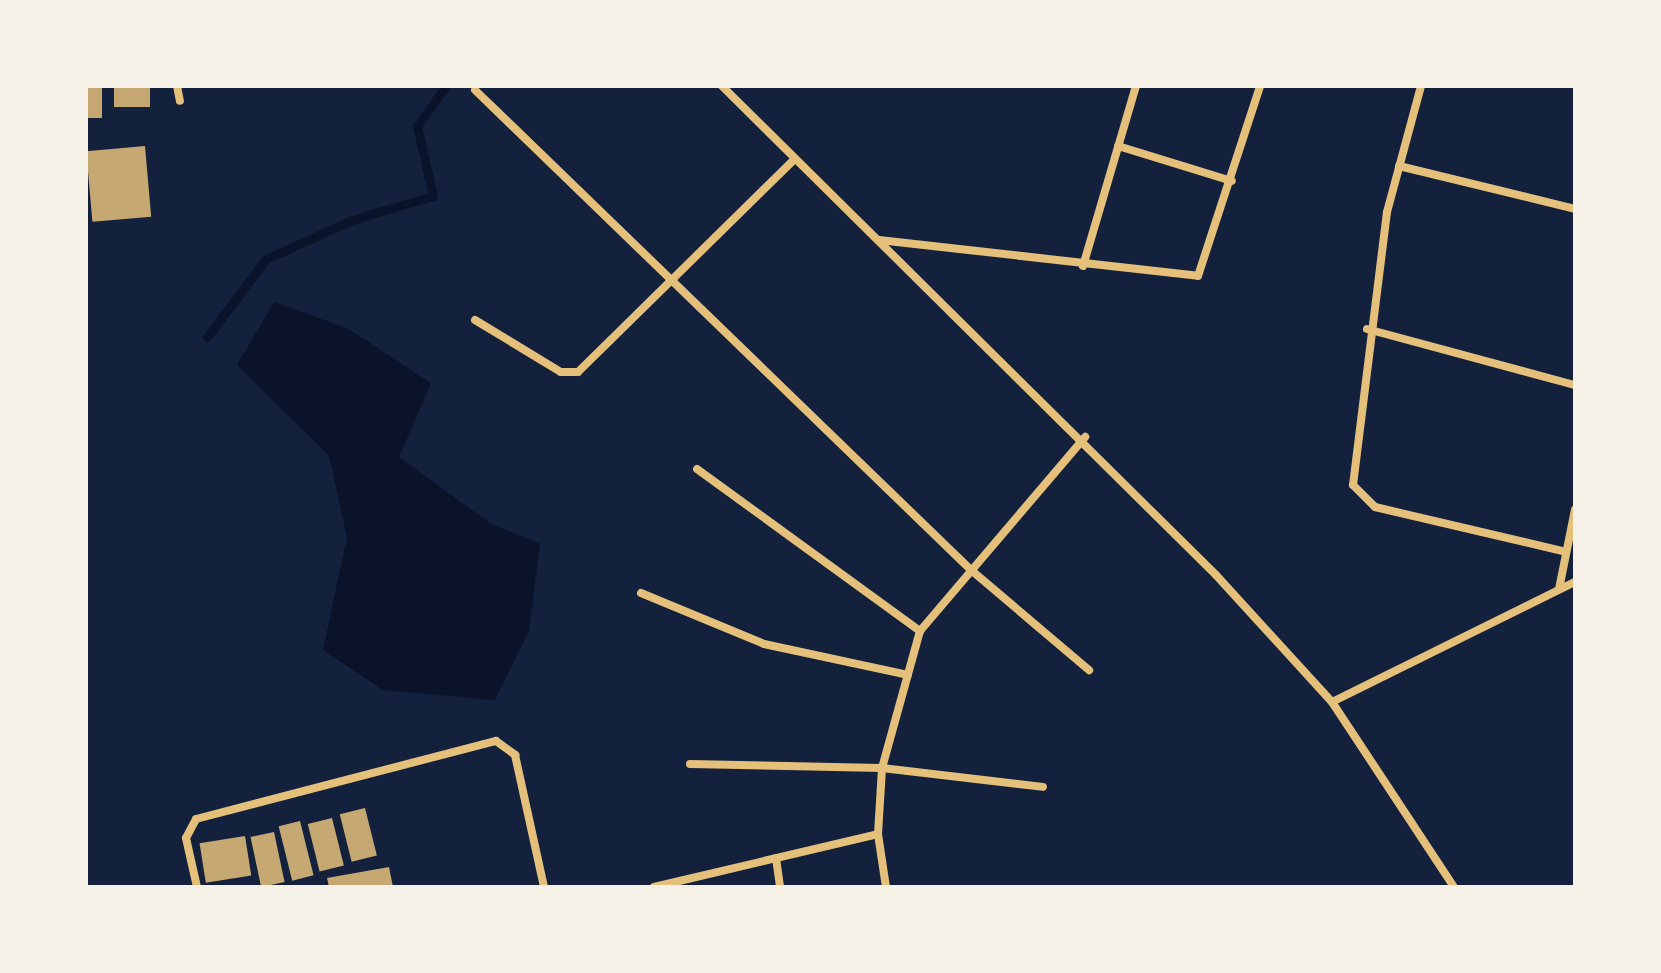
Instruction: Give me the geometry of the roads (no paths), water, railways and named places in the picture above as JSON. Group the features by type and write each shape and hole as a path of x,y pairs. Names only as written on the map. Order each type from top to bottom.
{"street":[{"path":"177,86 180,101"},
{"path":"722,86 1085,437 1332,702 1454,887"},
{"path":"1083,266 1136,86"},
{"path":"878,240 1083,266 1201,274 1260,86"},
{"path":"1421,86 1399,166 1367,329 1352,479 1360,499 1563,551"},
{"path":"475,90 971,570 1089,670"},
{"path":"1118,146 1232,181"},
{"path":"475,320 561,372 578,372 795,159"},
{"path":"1399,166 1575,209"},
{"path":"1367,329 1575,385"},
{"path":"886,887 878,834 882,768 920,631 1085,437"},
{"path":"697,469 920,631"},
{"path":"1559,589 1563,551 1575,510"},
{"path":"1332,702 1575,582"},
{"path":"641,593 777,647 908,675"},
{"path":"197,887 186,838 196,819 496,741 515,755 544,887"},
{"path":"690,764 882,768 1043,787"},
{"path":"654,887 878,834"},
{"path":"776,858 780,887"}],"water":[{"path":"274,302 347,328 431,383 399,457 490,523 540,544 529,631 495,700 383,690 323,650 347,537 329,456 237,365"}],"waterway":[{"path":"207,337 266,259 352,220 433,196 417,126 446,86"}]}
